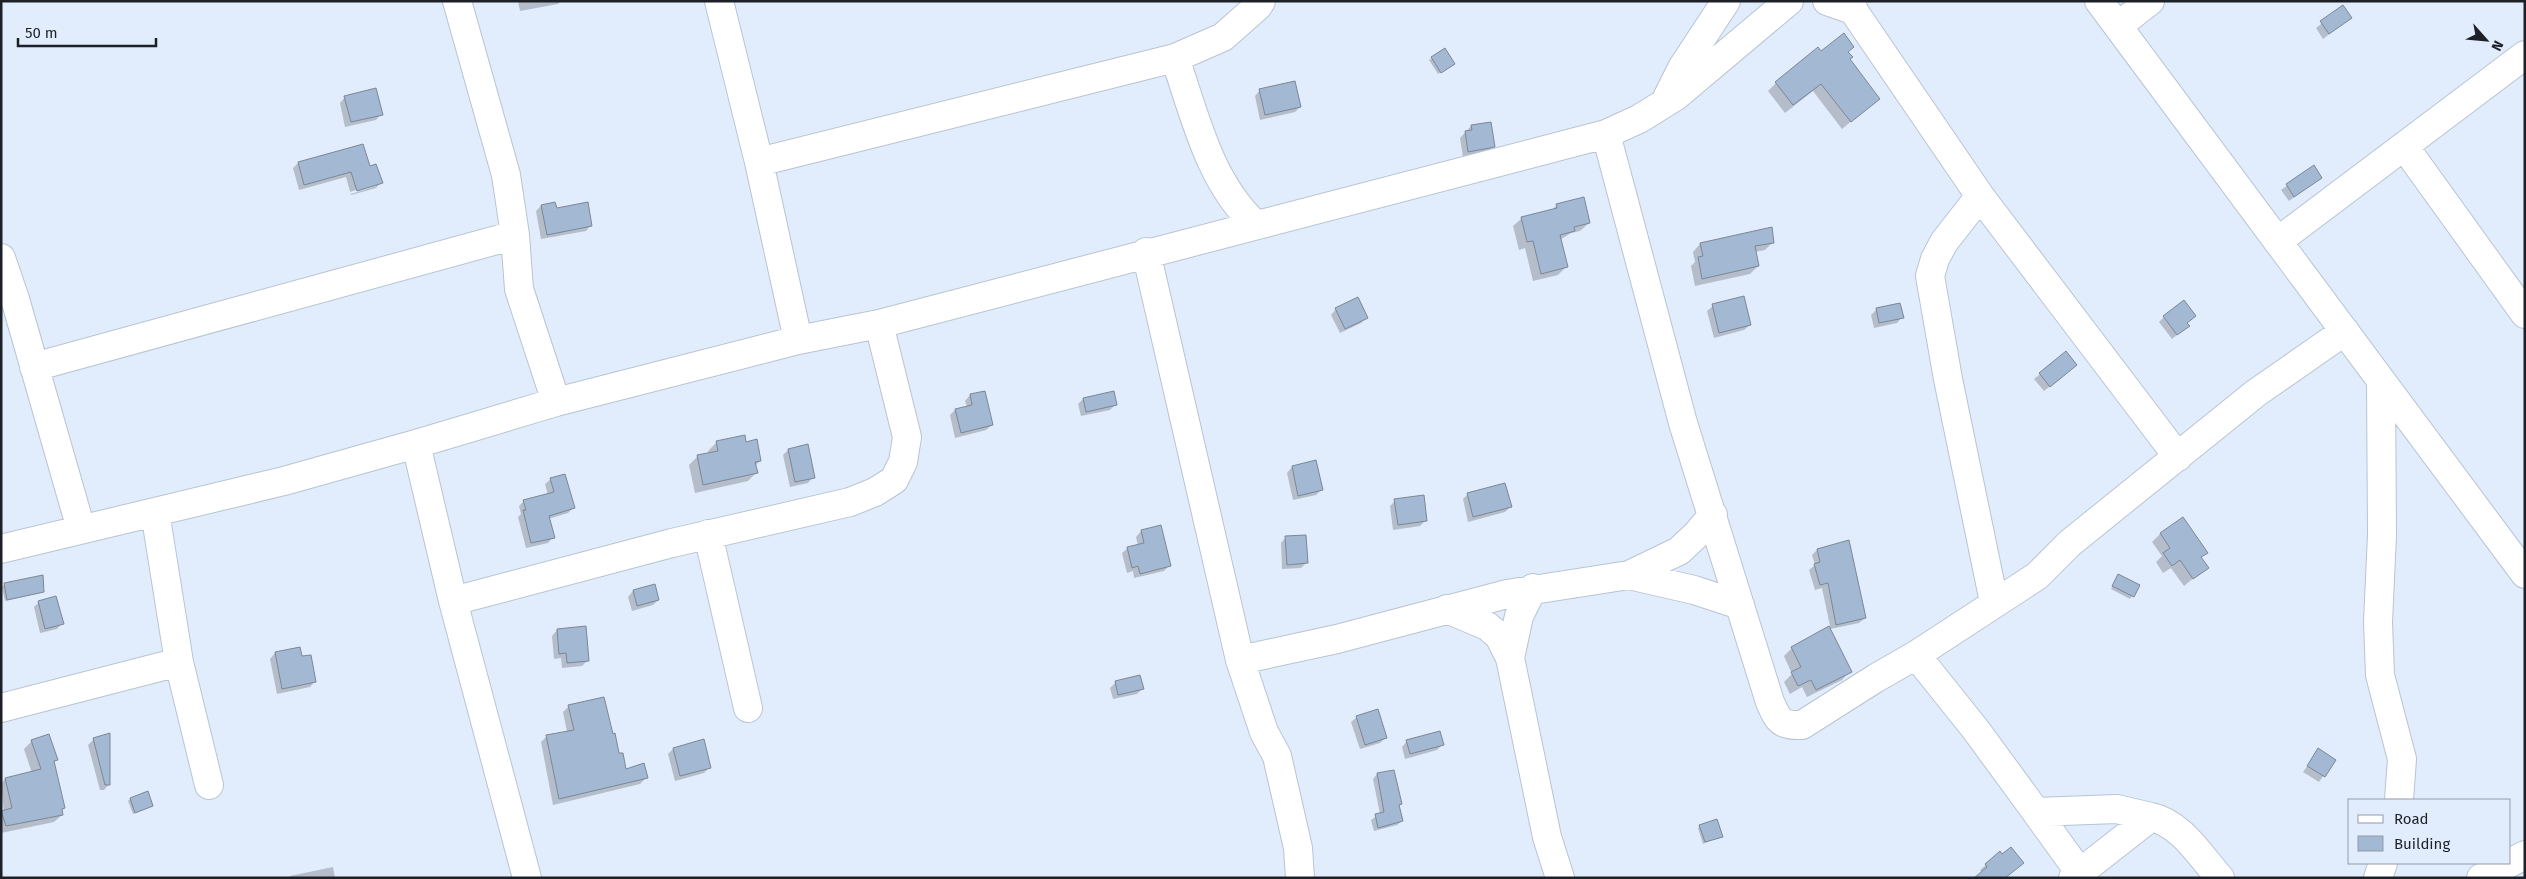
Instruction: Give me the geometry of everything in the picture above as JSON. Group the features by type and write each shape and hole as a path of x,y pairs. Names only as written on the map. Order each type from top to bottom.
{"street":[{"path":"457,1 506,175 515,235 519,289 556,402"},
{"path":"719,1 759,162 798,340"},
{"path":"759,162 1175,58 1224,37 1261,1"},
{"path":"1664,104 1682,68 1726,1"},
{"path":"1,549 284,481 556,402 798,340 879,324 1146,252 1606,134 1664,104 1703,75 1789,1"},
{"path":"1827,1 1853,6 1980,196 2178,457"},
{"path":"2100,1 2345,331 2381,383 2525,574"},
{"path":"2118,26 2150,1"},
{"path":"2278,241 2525,55"},
{"path":"1175,58 1206,148 1222,184 1241,211 1255,224"},
{"path":"1606,134 1683,423 1770,702 1778,720 1790,726 1802,725 1916,655 1994,602 2037,576 2070,543 2256,393 2345,331"},
{"path":"2404,146 2525,314"},
{"path":"1980,196 1944,242 1935,259 1930,276 1957,426 1994,602"},
{"path":"34,367 515,235"},
{"path":"1146,252 1240,660 1264,732 1277,756 1298,848 1300,878"},
{"path":"1,258 16,299 82,530"},
{"path":"453,601 708,534 850,502 875,492 894,480 903,462 907,436 879,324"},
{"path":"2381,383 2379,666 2402,760 2399,799"},
{"path":"416,444 453,601 527,878"},
{"path":"155,512 179,662 209,785"},
{"path":"1240,660 1337,639 1533,588 1629,575 1679,551 1713,515"},
{"path":"708,534 748,708"},
{"path":"1629,575 1694,590 1740,605"},
{"path":"1510,658 1519,616 1533,588"},
{"path":"1447,609 1487,626 1499,636 1510,658 1547,837 1560,878"},
{"path":"1916,655 1976,730 2036,812 2076,875 2152,817"},
{"path":"1,708 179,662"},
{"path":"2036,812 2117,809 2162,819 2174,827 2220,878"},
{"path":"2511,862 2525,855"},
{"path":"2378,878 2383,864"},
{"path":"2481,878 2508,864"}],"building":[{"path":"2343,5 2352,18 2329,34 2320,21"},
{"path":"1844,33 1854,47 1848,52 1853,57 1850,59 1880,99 1851,122 1821,84 1793,105 1775,82 1818,47 1821,51"},
{"path":"1445,48 1455,64 1441,73 1431,57"},
{"path":"1295,81 1301,107 1265,115 1259,89"},
{"path":"376,88 383,115 351,122 344,96"},
{"path":"1491,122 1495,147 1468,152 1465,131 1472,130 1471,125"},
{"path":"363,144 370,166 376,164 383,183 357,191 351,172 304,185 298,162"},
{"path":"2314,165 2322,178 2294,197 2286,184"},
{"path":"1584,197 1590,223 1574,227 1575,231 1560,235 1568,267 1541,274 1533,241 1527,242 1521,217 1557,208 1556,204"},
{"path":"555,202 557,208 588,202 592,226 547,235 541,205"},
{"path":"1772,227 1774,243 1755,246 1759,266 1702,279 1698,257 1703,256 1700,243"},
{"path":"1744,296 1751,325 1719,333 1712,304"},
{"path":"1358,297 1368,318 1345,329 1335,308"},
{"path":"2184,300 2196,316 2187,323 2190,326 2177,335 2163,316"},
{"path":"1900,303 1904,318 1879,323 1876,308"},
{"path":"2066,351 2077,365 2050,387 2039,373"},
{"path":"985,391 993,425 961,433 955,409 972,405 970,394"},
{"path":"1114,391 1117,405 1086,412 1083,398"},
{"path":"745,435 746,442 757,439 761,461 755,462 758,473 703,485 697,455 718,451 716,441"},
{"path":"808,444 815,478 795,482 788,449"},
{"path":"1316,460 1323,490 1298,496 1292,466"},
{"path":"565,474 575,508 549,516 555,538 531,543 523,510 526,510 523,500 554,492 550,478"},
{"path":"1505,483 1512,507 1473,517 1467,493"},
{"path":"1424,495 1427,521 1398,525 1394,499"},
{"path":"2183,517 2208,553 2201,557 2209,568 2193,579 2180,560 2172,566 2163,553 2170,548 2160,533"},
{"path":"1161,525 1171,566 1140,574 1138,566 1132,568 1127,547 1144,543 1141,530"},
{"path":"1306,535 1308,563 1287,565 1285,536"},
{"path":"1849,540 1866,618 1836,625 1828,583 1820,585 1814,564 1820,562 1817,549"},
{"path":"2118,574 2140,585 2134,597 2112,586"},
{"path":"43,575 44,592 7,600 4,583"},
{"path":"655,584 659,600 637,606 633,590"},
{"path":"56,596 64,624 45,629 38,601"},
{"path":"586,626 589,661 567,663 566,653 559,654 557,629"},
{"path":"1829,626 1852,672 1816,690 1811,680 1798,686 1791,672 1801,667 1791,647"},
{"path":"300,647 302,656 311,655 316,682 282,689 275,652"},
{"path":"1140,675 1144,689 1118,695 1115,681"},
{"path":"604,697 613,734 615,733 619,753 623,753 626,769 644,763 648,778 559,799 546,735 574,730 568,705"},
{"path":"1378,709 1387,738 1365,745 1356,716"},
{"path":"1440,731 1444,745 1410,754 1406,740"},
{"path":"110,733 110,785 105,785 93,738"},
{"path":"49,734 58,760 54,761 65,808 62,809 63,815 6,826 1,811 12,808 5,778 41,769 31,740"},
{"path":"704,739 711,768 680,776 673,748"},
{"path":"2318,748 2336,760 2325,777 2307,766"},
{"path":"1394,770 1402,804 1399,805 1403,821 1378,828 1375,814 1384,812 1377,773"},
{"path":"148,791 153,806 135,813 130,798"},
{"path":"1717,819 1723,837 1705,842 1699,825"},
{"path":"2011,847 2024,863 2005,878 1974,878 1987,867 1985,864 2000,851 2002,854"}]}
